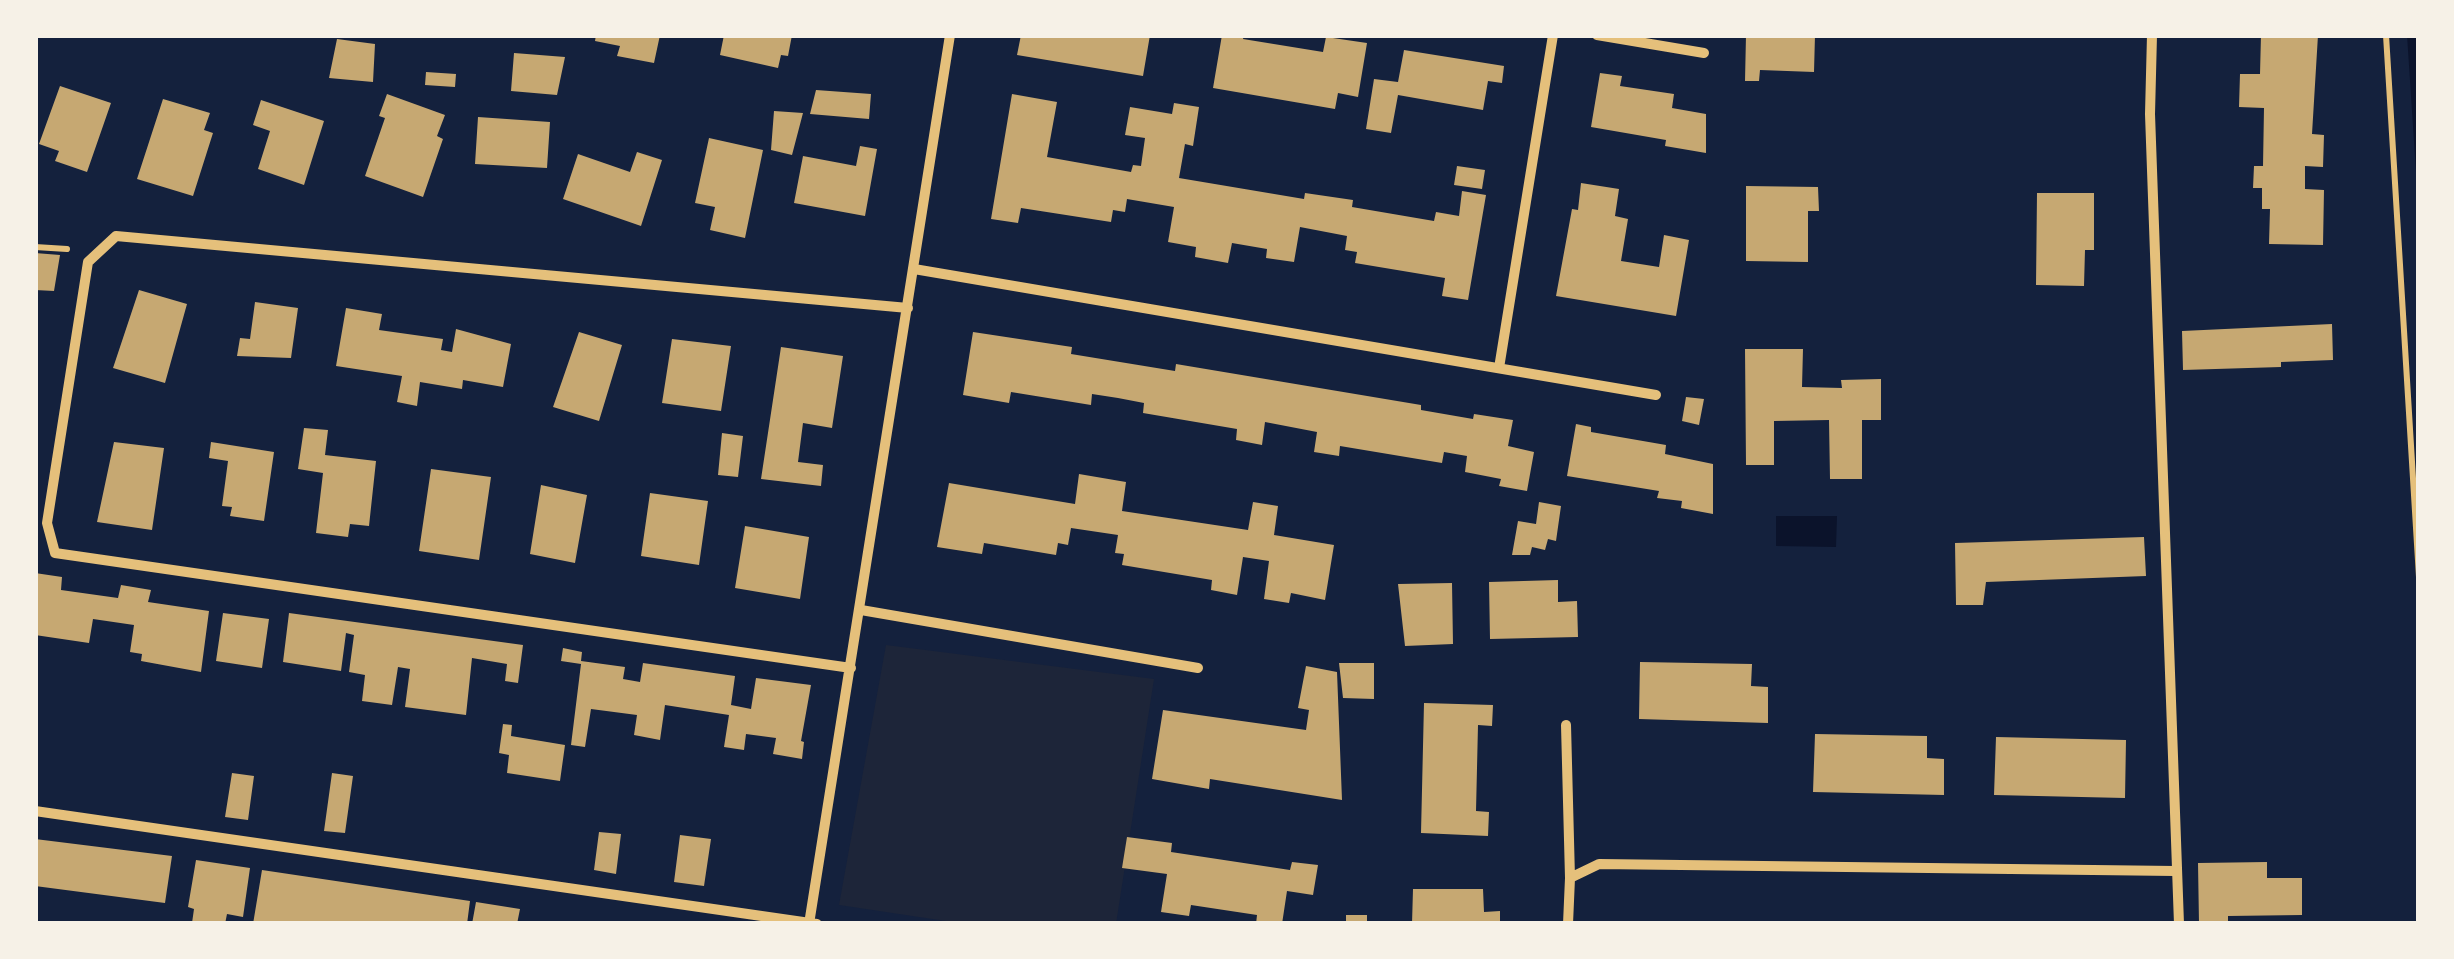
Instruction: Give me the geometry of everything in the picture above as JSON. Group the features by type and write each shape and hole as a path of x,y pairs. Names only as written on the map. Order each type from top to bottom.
{"street":[{"path":"809,923 950,35"},
{"path":"1499,368 1553,35"},
{"path":"1597,35 1704,53"},
{"path":"2152,35 2150,114 2179,924"},
{"path":"851,668 56,553 46,523 88,262 116,236 908,308"},
{"path":"914,270 1656,394"},
{"path":"861,610 1198,668"},
{"path":"1566,725 1568,924"},
{"path":"35,812 817,924"},
{"path":"1570,878 1598,864 2175,871"}],"path":[{"path":"2386,35 2419,577"}],"shaded area":[{"path":"2407,35 2419,35 2419,218"},
{"path":"1776,516 1837,516 1836,547 1776,546"},
{"path":"886,645 1154,679 1116,924 966,924 839,905"}],"building":[{"path":"596,35 660,35 654,63 617,56 620,46 595,41"},
{"path":"724,35 792,35 788,56 781,55 778,68 720,55"},
{"path":"1021,35 1150,35 1143,76 1017,55"},
{"path":"1222,35 1244,35 1243,39 1323,52 1326,37 1367,43 1358,97 1338,93 1335,109 1213,88"},
{"path":"1746,35 1815,35 1814,72 1760,70 1759,81 1745,81"},
{"path":"2261,35 2318,35 2312,134 2324,135 2323,167 2305,166 2305,189 2324,190 2323,245 2269,244 2270,209 2262,209 2262,188 2253,188 2254,166 2263,166 2264,108 2239,107 2240,74 2260,74"},
{"path":"337,39 375,44 373,82 329,78"},
{"path":"1404,50 1504,66 1502,83 1488,81 1483,110 1398,95 1391,133 1366,129 1374,79 1398,82"},
{"path":"514,53 565,57 557,95 511,91"},
{"path":"426,72 456,74 455,87 425,85"},
{"path":"1600,73 1622,76 1620,86 1674,94 1672,108 1706,114 1706,153 1665,146 1666,140 1591,127"},
{"path":"60,86 111,103 87,172 55,161 59,151 39,144"},
{"path":"816,90 871,94 869,119 810,114"},
{"path":"387,94 445,115 437,136 443,139 423,197 365,176 385,118 379,116"},
{"path":"1012,94 1057,102 1047,157 1131,172 1133,165 1141,166 1145,138 1125,135 1130,107 1172,114 1174,103 1199,107 1193,146 1185,144 1179,178 1304,199 1305,193 1353,200 1352,207 1434,221 1436,212 1459,216 1462,191 1486,195 1468,300 1442,296 1445,278 1355,263 1357,252 1345,250 1347,236 1300,227 1294,262 1266,258 1267,249 1232,243 1228,263 1195,257 1196,247 1168,242 1174,207 1127,199 1125,212 1113,210 1111,222 1021,208 1018,223 991,219"},
{"path":"163,99 210,113 204,130 213,133 193,196 137,179"},
{"path":"261,100 324,121 304,185 258,169 270,131 253,125"},
{"path":"774,111 803,113 792,155 771,150"},
{"path":"478,117 550,122 547,168 475,164"},
{"path":"709,138 763,150 745,238 710,230 715,207 695,203"},
{"path":"860,146 877,149 865,216 794,203 803,156 856,166"},
{"path":"637,152 662,160 641,226 563,199 578,154 630,172"},
{"path":"1457,166 1485,170 1482,189 1454,185"},
{"path":"1581,183 1619,189 1615,216 1628,219 1621,261 1659,267 1664,235 1689,240 1676,316 1556,296 1572,209 1578,210"},
{"path":"1746,186 1818,187 1819,211 1808,211 1808,262 1746,261"},
{"path":"2037,193 2094,193 2094,250 2085,250 2084,286 2036,285"},
{"path":"35,253 60,255 54,291 35,290"},
{"path":"139,290 187,304 165,383 113,368"},
{"path":"255,302 298,308 291,358 237,356 240,338 250,339"},
{"path":"346,308 382,314 379,330 443,339 441,350 452,352 456,329 511,344 503,387 463,380 462,389 420,382 417,406 397,402 402,376 336,366"},
{"path":"2332,324 2333,360 2281,362 2281,367 2183,370 2182,331"},
{"path":"579,332 622,345 599,421 553,407"},
{"path":"973,332 1072,347 1071,354 1175,371 1176,364 1421,405 1421,410 1473,419 1474,414 1513,420 1508,446 1534,452 1527,491 1499,486 1501,479 1465,472 1467,456 1444,452 1442,463 1340,446 1339,456 1314,452 1317,432 1265,422 1262,445 1236,440 1237,429 1143,413 1144,403 1118,398 1092,394 1091,405 1011,392 1009,403 963,395"},
{"path":"672,339 731,346 721,411 662,403"},
{"path":"781,347 843,356 832,428 803,423 798,462 823,465 821,486 761,479"},
{"path":"1745,349 1803,349 1802,387 1842,388 1841,380 1881,379 1881,420 1862,420 1862,479 1830,479 1829,420 1774,421 1774,465 1746,465"},
{"path":"1686,397 1704,399 1699,425 1682,421"},
{"path":"1576,424 1591,427 1591,432 1666,445 1665,454 1713,464 1713,514 1681,508 1682,501 1657,498 1659,491 1567,476"},
{"path":"304,428 328,430 325,455 376,461 369,526 350,524 348,537 316,533 323,473 298,469"},
{"path":"722,433 743,436 738,477 718,475"},
{"path":"114,442 164,448 152,530 97,522"},
{"path":"211,442 274,452 264,521 230,516 232,507 222,506 228,461 209,458"},
{"path":"431,469 491,477 479,560 419,551"},
{"path":"1079,474 1126,482 1122,511 1248,530 1253,502 1278,506 1274,535 1334,545 1325,600 1291,593 1289,603 1264,599 1269,561 1243,557 1237,595 1211,590 1212,580 1122,565 1124,554 1115,553 1118,535 1071,528 1068,545 1058,543 1056,555 984,543 982,554 937,547 949,483 1075,504"},
{"path":"541,485 587,495 575,563 530,554"},
{"path":"650,493 708,501 699,565 641,556"},
{"path":"1539,502 1561,506 1556,541 1548,539 1545,550 1532,547 1530,555 1512,555 1518,521 1536,524"},
{"path":"745,526 809,537 800,599 735,588"},
{"path":"2144,537 2146,576 1986,582 1983,605 1956,605 1955,543"},
{"path":"35,573 62,577 61,590 118,598 121,585 151,590 148,602 209,611 201,672 141,661 142,654 130,652 134,625 93,619 89,643 35,635"},
{"path":"1558,580 1558,602 1577,601 1578,637 1490,639 1489,582"},
{"path":"1452,583 1453,644 1405,646 1398,584"},
{"path":"223,613 269,619 262,668 216,661"},
{"path":"289,613 523,645 518,683 505,681 507,664 472,658 466,715 405,707 410,669 398,667 392,705 362,701 365,675 349,672 354,635 346,633 341,671 283,662"},
{"path":"563,648 582,652 581,661 625,667 623,679 640,682 643,663 735,676 731,705 751,709 756,678 811,685 801,741 802,759 773,754 776,738 746,734 744,750 724,747 729,715 665,705 660,740 634,735 637,715 591,709 585,747 571,745 581,664 561,661"},
{"path":"1640,662 1752,664 1751,686 1768,687 1768,723 1639,719"},
{"path":"1339,663 1374,663 1374,699 1343,698"},
{"path":"1306,666 1337,672 1342,800 1210,779 1209,789 1152,779 1163,710 1306,730 1309,710 1298,708"},
{"path":"1424,703 1493,705 1492,726 1478,725 1476,811 1489,812 1488,836 1421,833"},
{"path":"503,724 512,725 511,736 565,745 560,781 507,773 509,755 499,753"},
{"path":"1815,734 1927,736 1927,758 1944,759 1944,795 1813,792"},
{"path":"1996,737 2126,740 2125,798 1994,795"},
{"path":"232,773 254,776 248,820 225,817"},
{"path":"332,773 353,776 345,833 324,831"},
{"path":"599,832 621,834 616,874 594,870"},
{"path":"680,835 711,839 704,886 674,882"},
{"path":"1127,837 1172,843 1171,852 1290,870 1292,862 1318,865 1313,895 1287,891 1282,924 1256,924 1257,915 1191,905 1189,916 1161,912 1167,874 1122,868"},
{"path":"35,839 172,856 165,903 35,886"},
{"path":"196,860 250,868 243,917 227,914 225,924 192,923 194,909 188,907"},
{"path":"2267,862 2267,878 2302,878 2302,915 2228,916 2228,924 2199,924 2198,863"},
{"path":"262,870 470,901 467,924 253,924"},
{"path":"1413,889 1483,889 1484,912 1500,911 1500,924 1412,924"},
{"path":"476,902 520,909 517,924 472,924"},
{"path":"1346,915 1367,915 1367,924 1346,924"}]}
